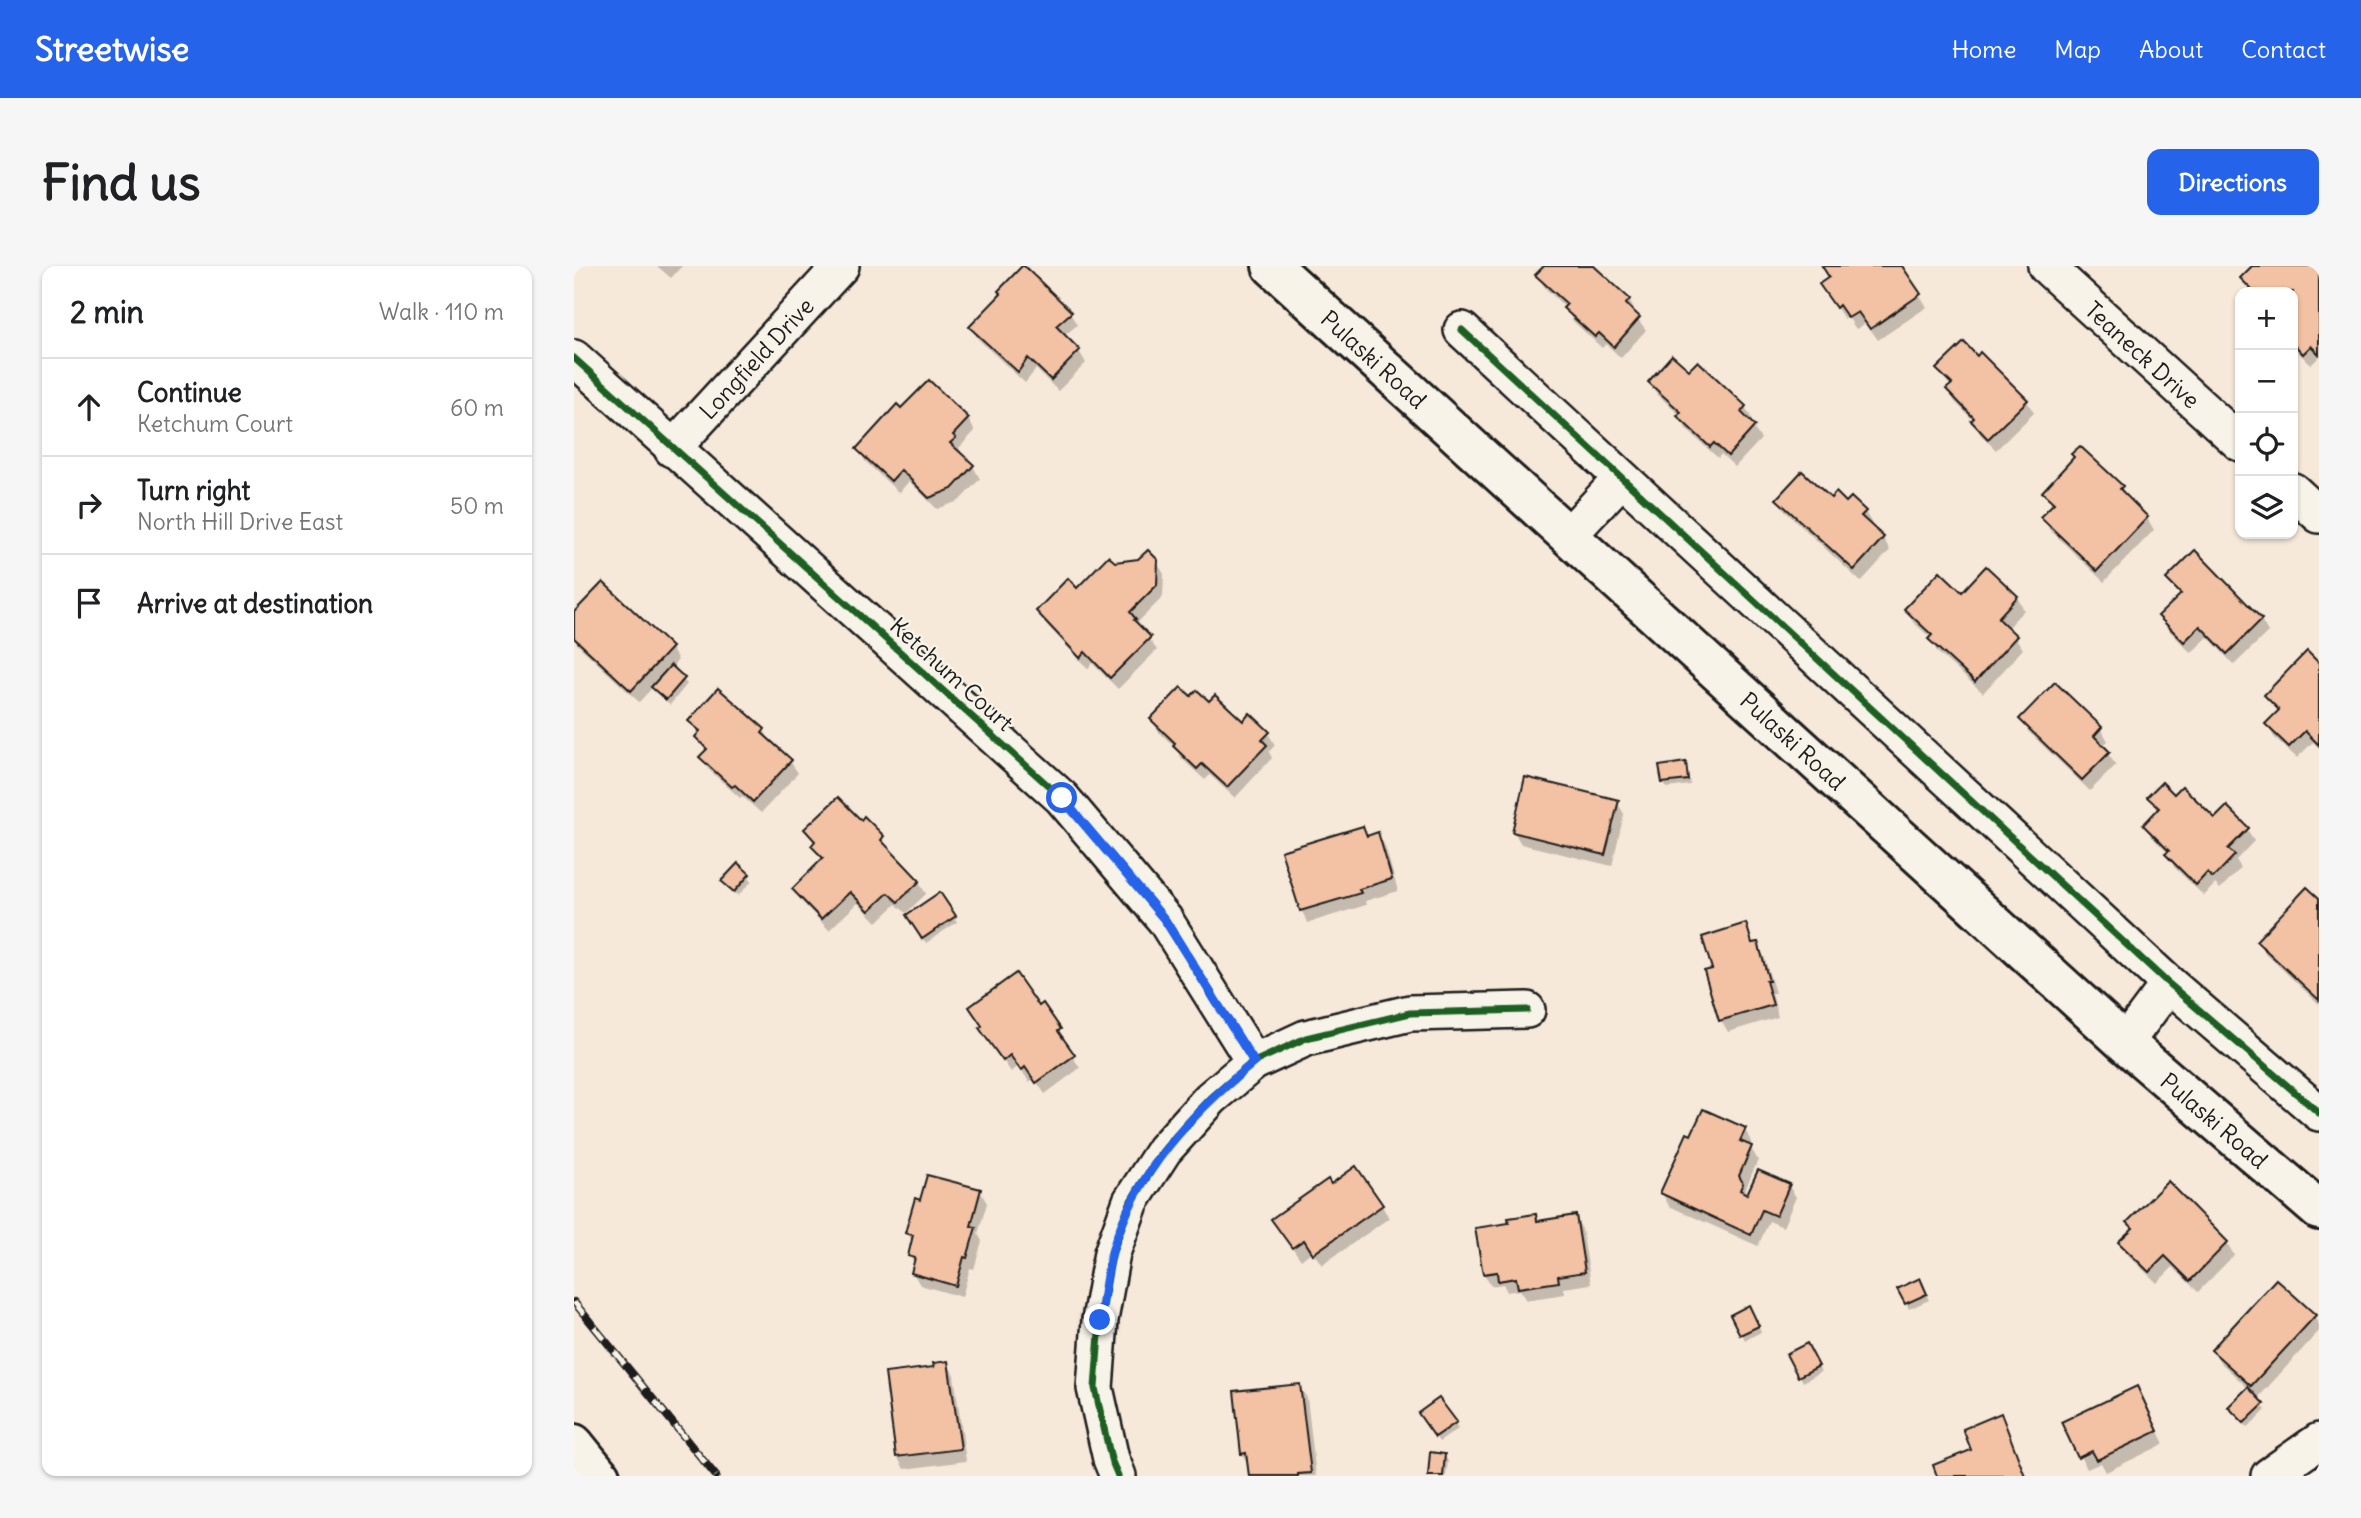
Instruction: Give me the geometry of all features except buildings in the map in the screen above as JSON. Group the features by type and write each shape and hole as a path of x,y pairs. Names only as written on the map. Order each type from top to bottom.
{"main road":[{"name":"Pulaski Road","path":"1272,266 2125,1043 2319,1210"},
{"path":"574,1444 600,1476"}],"street":[{"name":"Longfield Drive","path":"673,449 841,266"},
{"name":"Teaneck Drive","path":"2046,266 2235,438"},
{"path":"1462,330 2169,984 2319,1113"},
{"name":"Ketchum Court","path":"574,358 1062,798 1165,920 1254,1062"},
{"path":"1569,536 1621,478"},
{"path":"2298,496 2319,515"},
{"path":"2125,1043 2169,984"},
{"path":"1118,1476 1111,1459 1096,1388 1100,1320 1112,1253 1131,1201 1164,1150 1210,1098 1254,1062 1306,1038 1410,1013 1527,1010"},
{"path":"2269,1476 2319,1441"}],"railway":[{"path":"574,1302 716,1476"}],"cycle path":[{"path":"1462,330 2169,984 2319,1113"},
{"path":"574,358 1062,798 1165,920 1254,1062"},
{"path":"1118,1476 1111,1459 1095,1388 1100,1320 1112,1253 1131,1201 1164,1150 1211,1098 1254,1062 1306,1038 1410,1013 1527,1010"}],"route":[{"path":"1062,798 1165,920 1254,1062 1210,1098 1164,1150 1131,1201 1112,1253 1100,1320"}]}
